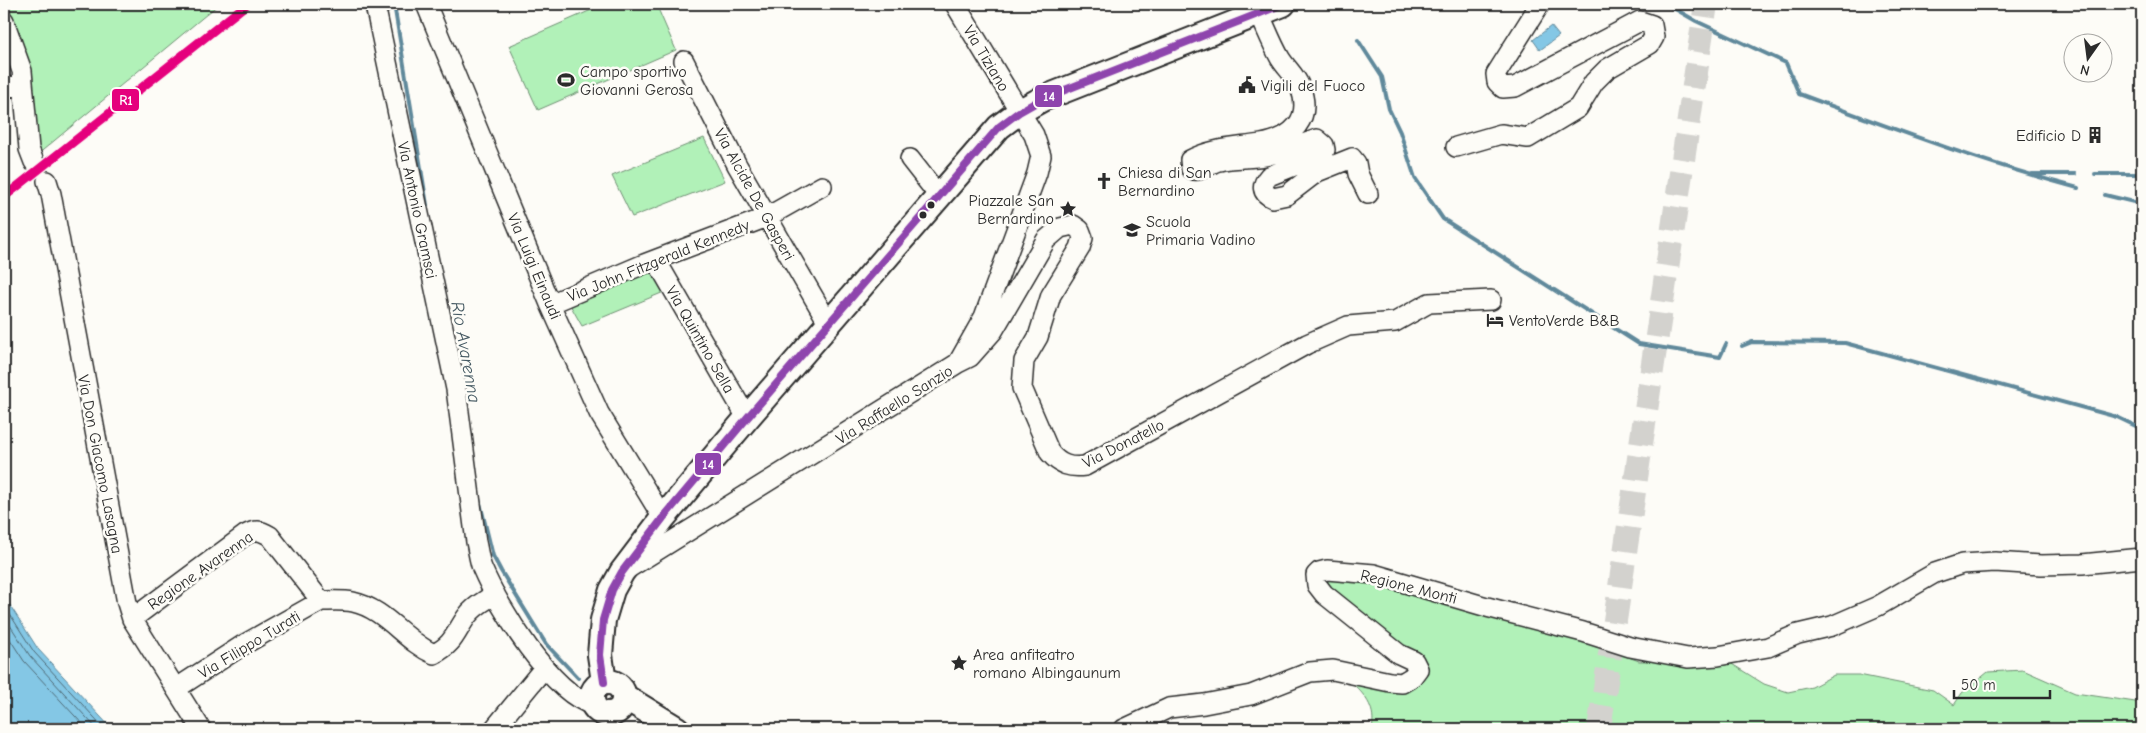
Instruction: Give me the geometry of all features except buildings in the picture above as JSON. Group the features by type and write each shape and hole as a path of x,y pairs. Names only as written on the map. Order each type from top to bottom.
{"main road":[{"path":"604,682 600,655 603,620 612,590 622,572 663,518 747,418 999,126 1042,99 1283,4"},
{"path":"604,682 621,687 625,697 624,703 618,711 603,716 592,694 594,689 604,682"},
{"path":"625,697 677,729"}],"street":[{"name":"Via Antonio Gramsci","path":"382,4 376,10 456,389 476,542 482,566 495,594 544,668 581,701 603,716"},
{"name":"Via Luigi Einaudi","path":"426,4 550,304 599,413 663,518"},
{"name":"Via Tiziano","path":"955,4 1019,112"},
{"path":"1456,147 1501,134 1528,138 1578,108 1594,82 1606,69 1650,44 1654,37 1652,26 1640,21 1515,87 1503,88 1497,82 1496,74 1540,4"},
{"path":"1260,13 1281,60 1300,85 1306,106 1303,118 1294,129 1276,141 1224,148 1196,156 1190,160 1191,169 1194,171 1200,170 1215,162 1228,159 1264,156 1317,139 1324,145 1325,150 1322,155 1269,176 1263,182 1264,192 1273,198 1287,195 1317,172 1352,158 1356,163 1358,174 1368,194"},
{"path":"4,21 22,71 13,86 29,126 29,148 34,162"},
{"name":"Via Alcide De Gasperi","path":"684,62 767,217 829,324"},
{"name":"Via Raffaello Sanzio","path":"622,572 958,363 984,317 1037,173 1041,156 1034,135 1019,112"},
{"path":"910,159 939,196"},
{"name":"Via Don Giacomo Lasagna","path":"47,182 51,194 127,603 132,619 200,729"},
{"name":"Via John Fitzgerald Kennedy","path":"550,304 767,217 822,186"},
{"name":"Via Donatello","path":"958,363 970,357 993,331 1046,240 1060,228 1073,225 1080,230 1083,238 1080,248 1052,295 1038,338 1024,362 1022,388 1050,453 1065,466 1085,466 1307,344 1348,326 1395,322 1429,303 1491,300"},
{"name":"Via Quintino Sella","path":"656,260 747,418"},
{"name":"Regione Avarenna","path":"132,619 245,535 252,531 260,530 270,536 321,601"},
{"name":"Regione Monti","path":"1124,729 1169,708 1204,704 1251,694 1310,672 1333,670 1402,683 1412,677 1418,669 1414,661 1399,654 1324,594 1317,585 1316,575 1327,570 1374,574 1487,607 1583,632 1630,647 1688,658 1738,653 1779,643 1798,634 1850,619 1878,606 1935,573 1962,564 1995,562 2041,565 2082,564 2142,558"},
{"path":"321,601 353,602 380,613 422,649 434,654 447,648 468,616 481,602 495,594"},
{"name":"Via Filippo Turati","path":"176,688 242,645 321,601"},
{"path":"494,729 544,668"}],"green space":[{"path":"4,4 219,4 37,155 4,15"},
{"name":"Campo sportivo Giovanni Gerosa","path":"605,4 656,4 676,50 538,110 509,46"},
{"path":"704,138 725,181 632,217 612,176"},
{"path":"651,265 664,292 582,326 568,301"},
{"path":"1332,575 1437,597 1552,629 1639,661 1727,661 1764,684 1788,692 1812,687 1834,675 1859,675 1933,690 1954,705 1962,693 1988,672 2023,670 2075,693 2142,703 2142,729 1372,729 1373,716 1369,704 1353,684 1423,673 1332,595 1325,582 1327,577"}],"water":[{"path":"1551,26 1559,36 1540,50 1533,40"},
{"path":"4,596 38,649 112,729 4,729"}],"waterway":[{"name":"Rio Avarenna","path":"394,4 427,205"},
{"path":"1670,6 1696,21 1786,63 1799,94 1972,156 2078,188"},
{"path":"1358,40 1382,77 1389,109 1400,132 1415,178 1443,219 1639,344 1720,357 1726,344"},
{"path":"2032,174 2075,174"},
{"path":"2095,174 2142,174"},
{"path":"2105,195 2142,204"},
{"path":"1742,346 1752,342 1845,343 2117,417 2142,429"},
{"name":"Rio Avarenna","path":"479,499 493,556 501,571 546,644 578,678"}],"tunnel":[{"path":"1599,729 1706,4"}],"transit line":[{"name":"R1","path":"4,197 247,4"},
{"name":"14","path":"604,682 600,655 603,620 612,590 622,572 663,518 747,418 999,127 1019,112 1042,99 1283,4"}],"place":[{"name":"Campo sportivo Giovanni Gerosa","path":"566,80"},
{"name":"Vigili del Fuoco","path":"1247,85"},
{"name":"Edificio D","path":"2095,135"},
{"name":"Chiesa di San Bernardino","path":"1104,181"},
{"name":"Piazzale San Bernardino","path":"1068,209"},
{"name":"Scuola Primaria Vadino","path":"1132,230"},
{"name":"VentoVerde B&B","path":"1495,320"},
{"name":"Area anfiteatro romano Albingaunum","path":"959,663"}]}
